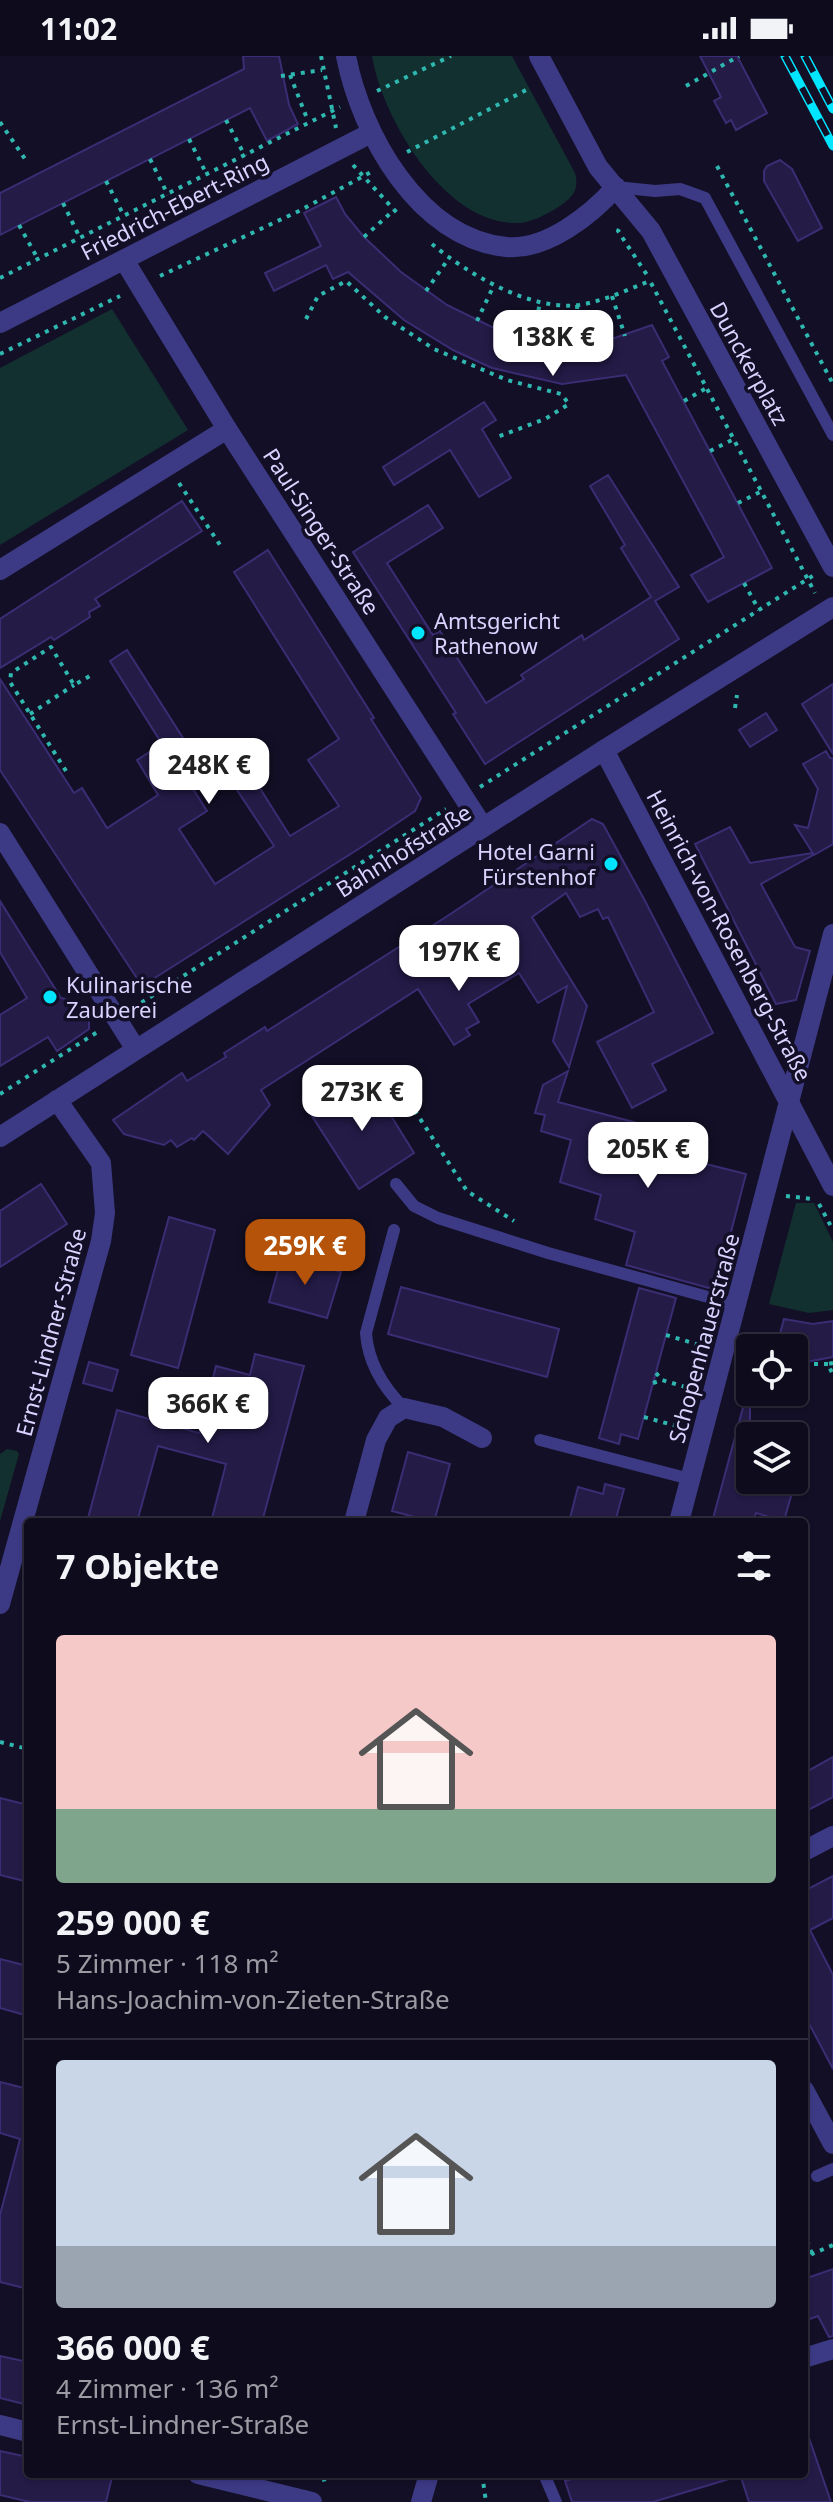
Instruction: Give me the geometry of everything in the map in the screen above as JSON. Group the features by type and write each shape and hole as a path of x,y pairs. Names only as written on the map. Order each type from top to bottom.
{"street":[{"path":"346,56 371,133 387,162 438,218 472,238 508,247 540,241 571,227 598,207 616,187"},
{"name":"Dunckerplatz","path":"539,56 598,167 651,231 833,567"},
{"name":"Friedrich-Ebert-Ring","path":"0,323 371,133"},
{"name":"Paul-Singer-Straße","path":"124,260 227,429 483,827"},
{"path":"0,570 227,429"},
{"name":"Bahnhofstraße","path":"0,1137 135,1048 833,607"},
{"name":"Heinrich-von-Rosenberg-Straße","path":"604,750 833,1186"},
{"path":"0,833 135,1048"},
{"name":"Schopenhauerstraße","path":"680,1518 833,934"},
{"name":"Ernst-Lindner-Straße","path":"0,1604 101,1241 105,1213 101,1163 57,1100"},
{"path":"355,1518 376,1440 388,1418 404,1408 443,1417 482,1438"},
{"path":"808,1849 833,1836"},
{"path":"808,2097 833,2144"},
{"path":"808,2357 833,2349"},
{"path":"0,2425 24,2431"},
{"path":"211,2478 275,2498 312,2502"},
{"path":"421,2502 428,2478"}],"lane":[{"path":"616,187 655,191 680,189 705,198 833,435"},
{"path":"396,1184 414,1206 438,1218 737,1305"},
{"path":"394,1230 366,1333 367,1347 383,1387 404,1408"},
{"path":"540,1440 690,1479"},
{"path":"817,2176 833,2169"},
{"path":"546,2478 556,2502"}],"path":[{"path":"321,56 334,124"},
{"path":"0,278 308,122 451,56"},
{"path":"686,86 739,56"},
{"path":"281,76 323,69"},
{"path":"290,75 308,122"},
{"path":"0,354 299,211 387,162 551,79"},
{"path":"226,120 245,156"},
{"path":"0,122 25,159"},
{"path":"189,139 207,175"},
{"path":"150,159 168,195"},
{"path":"717,166 833,384"},
{"path":"106,181 124,216"},
{"path":"63,203 80,238"},
{"path":"364,237 394,210"},
{"path":"608,220 618,231"},
{"path":"19,225 38,259"},
{"path":"426,291 449,258"},
{"path":"306,319 318,296 346,281 385,317 434,349 507,380 561,394 569,404 545,419 497,437"},
{"path":"477,321 494,285"},
{"path":"612,296 625,336"},
{"path":"532,340 540,303"},
{"path":"577,305 579,346"},
{"path":"684,401 705,389"},
{"path":"710,451 732,440"},
{"path":"168,467 220,545"},
{"path":"738,503 760,492"},
{"path":"0,1094 807,579"},
{"path":"744,583 759,610"},
{"path":"66,771 10,682 11,673 51,647 74,685"},
{"path":"30,714 90,676"},
{"path":"393,1077 467,1191 519,1225 524,1245"},
{"path":"766,1194 816,1199 833,1230"},
{"path":"666,1335 724,1352"},
{"path":"808,1364 830,1363 833,1375"},
{"path":"656,1373 662,1380 713,1396"},
{"path":"653,1383 662,1380"},
{"path":"644,1417 703,1433"},
{"path":"0,1742 24,1748"},
{"path":"808,2242 812,2254"},
{"path":"808,2258 833,2245"},
{"path":"314,2478 324,2481 333,2478"},
{"path":"483,2478 486,2502"}],"green space":[{"path":"372,56 512,56 575,173 573,194 552,211 522,223 491,219 465,206 421,164 403,137 378,81"},
{"path":"112,309 188,430 0,545 0,368"},
{"path":"796,1203 814,1203 833,1242 833,1310 809,1313 769,1304"},
{"path":"7,1449 19,1454 0,1521 0,1454"}],"building":[{"path":"243,56 279,56 289,105 298,124 267,141 250,108 0,235 0,193 244,69"},
{"path":"700,56 737,56 767,113 736,130 731,120 726,123 714,101 721,97"},
{"path":"780,160 792,169 822,228 798,241 764,181 767,166"},
{"path":"336,197 364,237 401,272 447,305 500,331 556,346 579,346 603,342 652,325 669,357 662,361 772,568 708,602 691,575 724,557 626,375 562,384 492,368 453,350 404,320 348,272 333,279 326,265 274,291 265,273 321,246 304,213"},
{"path":"484,402 496,420 482,429 511,478 479,497 450,450 394,485 383,467"},
{"name":"Amtsgericht Rathenow","path":"608,475 679,587 655,601 679,639 485,764 353,552 428,505 443,528 387,563 433,635 440,631 486,703 524,679 521,675 582,635 584,640 651,597 621,548 625,545 590,486"},
{"path":"182,501 202,531 95,599 100,606 89,612 90,617 0,668 0,619"},
{"path":"268,550 421,798 415,811 142,986 0,770 0,679 74,793 82,788 107,828 158,795 137,760 162,744 110,661 127,650 190,749 174,759 207,811 179,829 215,884 274,846 237,790 254,779 290,836 339,806 308,760 339,739 234,572"},
{"path":"833,684 833,754 802,704"},
{"path":"766,713 777,730 750,747 739,730"},
{"path":"826,751 833,758 833,844 814,855 795,825 808,828 818,789 803,764"},
{"path":"592,819 603,824 713,1033 652,1064 666,1090 632,1108 597,1042 654,1012 608,917 603,919 598,909 580,917 566,893 532,917 587,1006 569,1067 553,1041 567,986 538,1003 519,973 468,1004 479,1022 466,1029 470,1035 454,1045 418,989 261,1090 270,1105 228,1154 203,1131 194,1140 192,1138 177,1147 171,1140 164,1145 124,1134 113,1120 182,1073 187,1081 226,1057 224,1053 265,1027 267,1031"},
{"path":"730,827 750,863 813,855 761,884 795,947 810,951 796,1000 776,1004 695,844"},
{"path":"0,901 61,998 77,1002 89,1020 89,1029 57,1051 48,1037 0,1066 0,1015 27,998 0,952"},
{"path":"568,1071 558,1102 660,1129 654,1151 746,1174 716,1290 626,1265 635,1232 595,1219 601,1195 560,1182 571,1140 541,1131 545,1115 535,1113 543,1085"},
{"path":"367,1077 414,1153 359,1189 310,1113"},
{"path":"41,1184 67,1224 0,1267 0,1211"},
{"path":"169,1217 215,1230 178,1368 131,1355"},
{"path":"282,1255 341,1272 327,1318 269,1302"},
{"path":"401,1287 559,1329 547,1377 388,1334"},
{"path":"639,1288 676,1298 638,1439 621,1434 619,1444 599,1438"},
{"path":"784,1319 813,1324 833,1321 833,1357 808,1362 808,1334 780,1334"},
{"path":"255,1354 304,1366 263,1518 212,1518 226,1464 158,1446 138,1518 88,1518 117,1410 199,1433 216,1366 250,1375"},
{"path":"89,1362 118,1370 112,1391 83,1383"},
{"path":"743,1406 750,1406 750,1422 739,1422"},
{"path":"736,1434 736,1494 792,1494 785,1518 756,1513 754,1518 713,1518"},
{"path":"408,1452 450,1464 435,1518 419,1518 392,1511"},
{"path":"605,1484 624,1489 616,1518 570,1518 578,1487 603,1494"},
{"path":"833,1757 833,1797 808,1810 808,1771"},
{"path":"0,1798 24,1804 24,1881 0,1875"},
{"path":"833,1876 833,1918 810,1930 833,1975 833,2069 808,2022 808,1889"},
{"path":"0,1959 24,1965 24,2015 0,2008"},
{"path":"0,2082 24,2088 24,2288 0,2282 0,2215 20,2139 0,2133"},
{"path":"833,2269 833,2336 829,2337 818,2316 808,2320 808,2278"},
{"path":"0,2356 24,2361 24,2404 0,2398"},
{"path":"808,2435 831,2502 749,2502 741,2478 808,2478"},
{"path":"0,2451 24,2456 24,2478 112,2478 106,2502 30,2502 0,2495"},
{"path":"574,2478 729,2479 653,2502 572,2502 565,2481"}],"railway":[{"path":"785,56 833,146"},
{"path":"805,56 833,109"}],"place":[{"name":"Amtsgericht Rathenow","path":"418,633"},
{"name":"Hotel Garni Fürstenhof","path":"611,864"},
{"name":"Kulinarische Zauberei","path":"50,997"}]}
